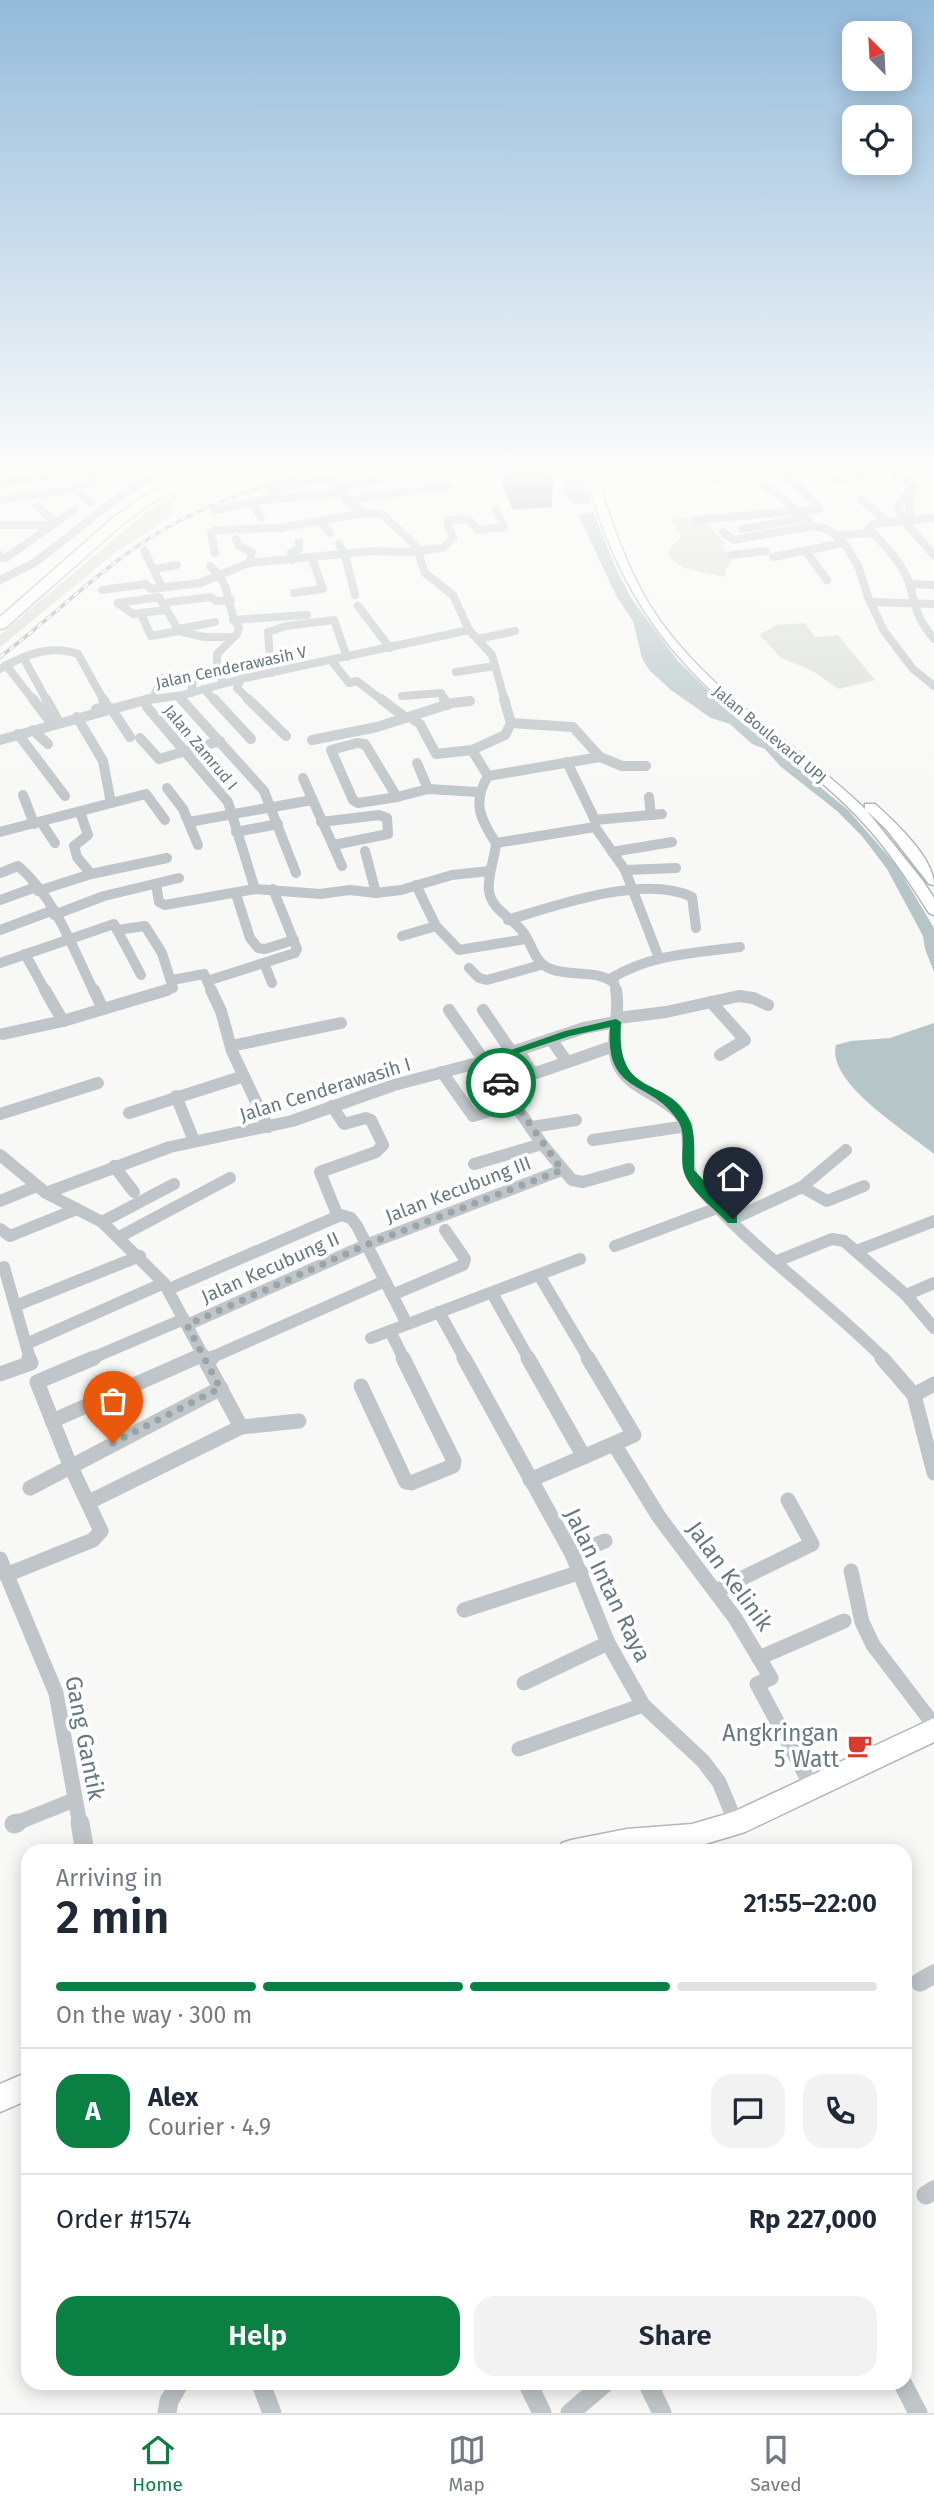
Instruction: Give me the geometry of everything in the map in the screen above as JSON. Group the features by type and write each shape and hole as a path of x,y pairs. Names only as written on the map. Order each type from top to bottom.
{"highway":[{"path":"0,612 32,584"},
{"path":"0,625 47,584"}],"street":[{"path":"102,590 146,584 150,589 194,584"},
{"path":"223,683 216,659 231,637 239,631 229,611 231,600 228,584"},
{"path":"294,593 323,589 321,584"},
{"path":"352,584 355,595"},
{"path":"332,661 349,683 357,681 420,724 436,754 472,750 505,735 511,723 492,655 469,630 453,594 439,584"},
{"name":"Jalan Boulevard UPJ","path":"633,584 659,627 702,675 741,713 849,801 877,830 902,859 934,910"},
{"name":"Jalan Boulevard UPJ","path":"645,584 671,623 696,653 753,710 846,783 891,826 934,881"},
{"path":"864,584 884,631 922,677 934,686"},
{"path":"934,585 909,584 912,603 920,622 934,639"},
{"path":"231,600 216,601 211,597 168,606 141,614 130,613 118,603 158,597 168,606 179,630 204,637 231,637"},
{"path":"870,602 934,604"},
{"path":"358,606 390,648"},
{"path":"141,614 150,636 215,622"},
{"path":"233,620 307,615"},
{"path":"271,673 268,632 286,626 334,620 347,657"},
{"path":"920,622 934,622"},
{"name":"Jalan Cenderawasih V","path":"1,736 18,734 153,698 178,696 223,683 469,630"},
{"path":"478,639 515,631"},
{"path":"1,736 55,722 107,705 78,653 62,648 23,657 3,667 46,709 55,722"},
{"path":"23,657 40,687 46,709"},
{"path":"455,673 495,666"},
{"path":"922,677 934,675"},
{"path":"191,692 194,676"},
{"path":"153,698 162,677"},
{"path":"241,679 237,688 286,736"},
{"path":"28,690 40,687"},
{"path":"204,689 251,739"},
{"path":"402,696 441,693 447,705"},
{"path":"178,696 252,776 272,807 296,873"},
{"path":"312,740 470,701"},
{"name":"Jalan Zamrud I","path":"147,706 222,793 255,890"},
{"path":"111,708 130,737"},
{"path":"76,717 103,761 111,803"},
{"path":"511,723 573,727 600,757 612,765 646,766"},
{"path":"33,730 48,744"},
{"path":"18,734 65,796"},
{"path":"140,738 156,758 220,741"},
{"path":"397,797 365,744 357,743 331,750 355,802 397,797 428,789 478,792"},
{"path":"472,750 488,776"},
{"path":"488,776 600,757"},
{"path":"567,762 595,823 625,870 659,958"},
{"path":"416,763 428,789"},
{"path":"488,776 478,792 476,802 496,843 490,871 491,900 508,920 520,928 541,965 553,971 610,979 629,966 659,958 740,947"},
{"path":"303,778 342,866"},
{"path":"167,788 183,809 198,845"},
{"path":"0,832 145,794 165,820"},
{"path":"23,795 37,823 55,843"},
{"path":"649,797 651,815"},
{"path":"189,822 312,800"},
{"path":"80,812 88,835 75,844 77,857 91,874"},
{"path":"496,843 595,823 662,814"},
{"path":"321,822 379,815 387,818 388,834 334,845"},
{"path":"236,832 278,824"},
{"path":"612,852 672,842"},
{"path":"365,851 376,893"},
{"path":"0,900 91,874 167,858"},
{"path":"0,873 20,866 52,913 103,1009"},
{"path":"625,870 676,867"},
{"path":"156,884 159,902 165,905 255,890 273,889 320,894 350,890 376,893 452,875 490,871"},
{"path":"0,930 104,896 179,878"},
{"path":"416,885 436,926 453,947 464,951 526,939"},
{"path":"207,981 295,953 297,948 273,889"},
{"path":"508,920 580,899 632,891 680,890 690,894 696,928"},
{"path":"236,894 250,938 258,948 265,949 293,940"},
{"path":"0,963 115,927 145,926 162,953 174,986 171,990 4,1036"},
{"path":"402,936 436,926"},
{"path":"115,927 141,975"},
{"path":"25,954 63,1021"},
{"path":"264,964 272,983"},
{"path":"469,968 479,978 488,980 541,965"},
{"path":"172,980 203,974 221,1011 231,1046 268,1127"},
{"path":"610,979 617,989 614,1046 620,1069 641,1087 673,1107 687,1126 688,1170 696,1182 900,1376 914,1395 934,1472"},
{"name":"Jalan Cenderawasih I","path":"0,1201 194,1141 268,1127 515,1052 584,1028 746,996 768,1005"},
{"path":"711,1002 745,1040 720,1055"},
{"path":"449,1010 542,1144 572,1180 578,1182 629,1169"},
{"path":"482,1010 534,1073 614,1046"},
{"path":"231,1046 341,1023"},
{"path":"553,1042 567,1062"},
{"path":"442,1072 473,1116 509,1105"},
{"path":"129,1113 244,1076"},
{"path":"0,1114 97,1083"},
{"path":"176,1096 194,1141"},
{"path":"332,1106 344,1124 366,1118 371,1120 383,1145 376,1152 320,1172 320,1178 339,1215"},
{"path":"532,1127 576,1120"},
{"path":"593,1140 687,1126"},
{"path":"474,1164 542,1144"},
{"path":"733,1219 802,1187 846,1150"},
{"path":"3,1161 42,1190 102,1222 167,1286 241,1427"},
{"path":"114,1166 134,1192"},
{"name":"Jalan Kecubung III","path":"368,1244 562,1170"},
{"path":"119,1237 230,1178"},
{"path":"102,1222 174,1184"},
{"path":"802,1187 827,1201 864,1186"},
{"path":"615,1246 720,1207"},
{"path":"3,1232 77,1209"},
{"path":"26,1344 339,1215 351,1218 368,1244 407,1324"},
{"path":"856,1251 934,1221"},
{"path":"392,1295 463,1265 465,1259 445,1230"},
{"path":"777,1261 832,1239 844,1241 906,1295 934,1328"},
{"name":"Jalan Kecubung II","path":"52,1421 37,1382 368,1244"},
{"path":"15,1306 139,1256"},
{"path":"371,1338 580,1259"},
{"path":"0,1374 31,1363 4,1268"},
{"path":"530,1480 634,1435 539,1275"},
{"path":"3,1567 97,1537 101,1531 52,1421 385,1281"},
{"path":"906,1295 934,1283"},
{"path":"492,1293 584,1457"},
{"name":"Jalan Intan Raya","path":"439,1312 572,1554 608,1643 643,1705 704,1761 719,1782 736,1823"},
{"path":"361,1386 404,1479 411,1483 450,1468 454,1461 390,1331"},
{"path":"914,1395 934,1384"},
{"path":"30,1488 220,1388"},
{"path":"89,1502 241,1427 299,1421"},
{"name":"Jalan Kelinik","path":"614,1444 659,1517 716,1591 759,1658 844,1621"},
{"path":"716,1591 811,1544 811,1538 788,1500"},
{"path":"572,1554 605,1541"},
{"name":"Gang Gantik","path":"3,1567 56,1693 83,1844"},
{"path":"695,1844 934,1728 873,1645 862,1622 851,1571"},
{"path":"464,1609 581,1572"},
{"path":"524,1683 608,1643"},
{"path":"759,1658 771,1678 757,1684 812,1787"},
{"path":"519,1749 643,1705"},
{"path":"14,1824 74,1800"},
{"path":"0,2098 21,2089"},
{"path":"167,2413 169,2401 175,2390"},
{"path":"263,2390 272,2413"},
{"path":"531,2390 542,2413"},
{"path":"570,2413 597,2390"},
{"path":"651,2390 662,2413"},
{"path":"906,2390 918,2413"}],"shaded area":[{"path":"61,584 77,584 0,647 0,635"},
{"path":"611,584 624,584 631,598 678,661 738,719 848,810 897,866 934,928 934,972 923,936 887,869 862,836 836,810 781,767 765,749 752,744 730,724 711,718 671,690 649,670 642,658 633,621"},
{"path":"805,623 815,637 838,635 875,680 839,689 811,670 781,658 760,635 776,625"},
{"path":"934,1023 934,1154 889,1120 856,1090 843,1075 836,1060 836,1045 890,1038"}],"railway":[{"path":"0,657 90,584"}],"way so far":[{"path":"113,1443 220,1388 187,1325 368,1244 562,1170 501,1083"}],"place":[{"name":"Angkringan 5 Watt","path":"859,1746"}],"route":[{"path":"501,1083 485,1061 584,1028 616,1022 614,1046 620,1069 641,1087 668,1103 684,1120 688,1134 688,1170 692,1178 733,1219"}]}
